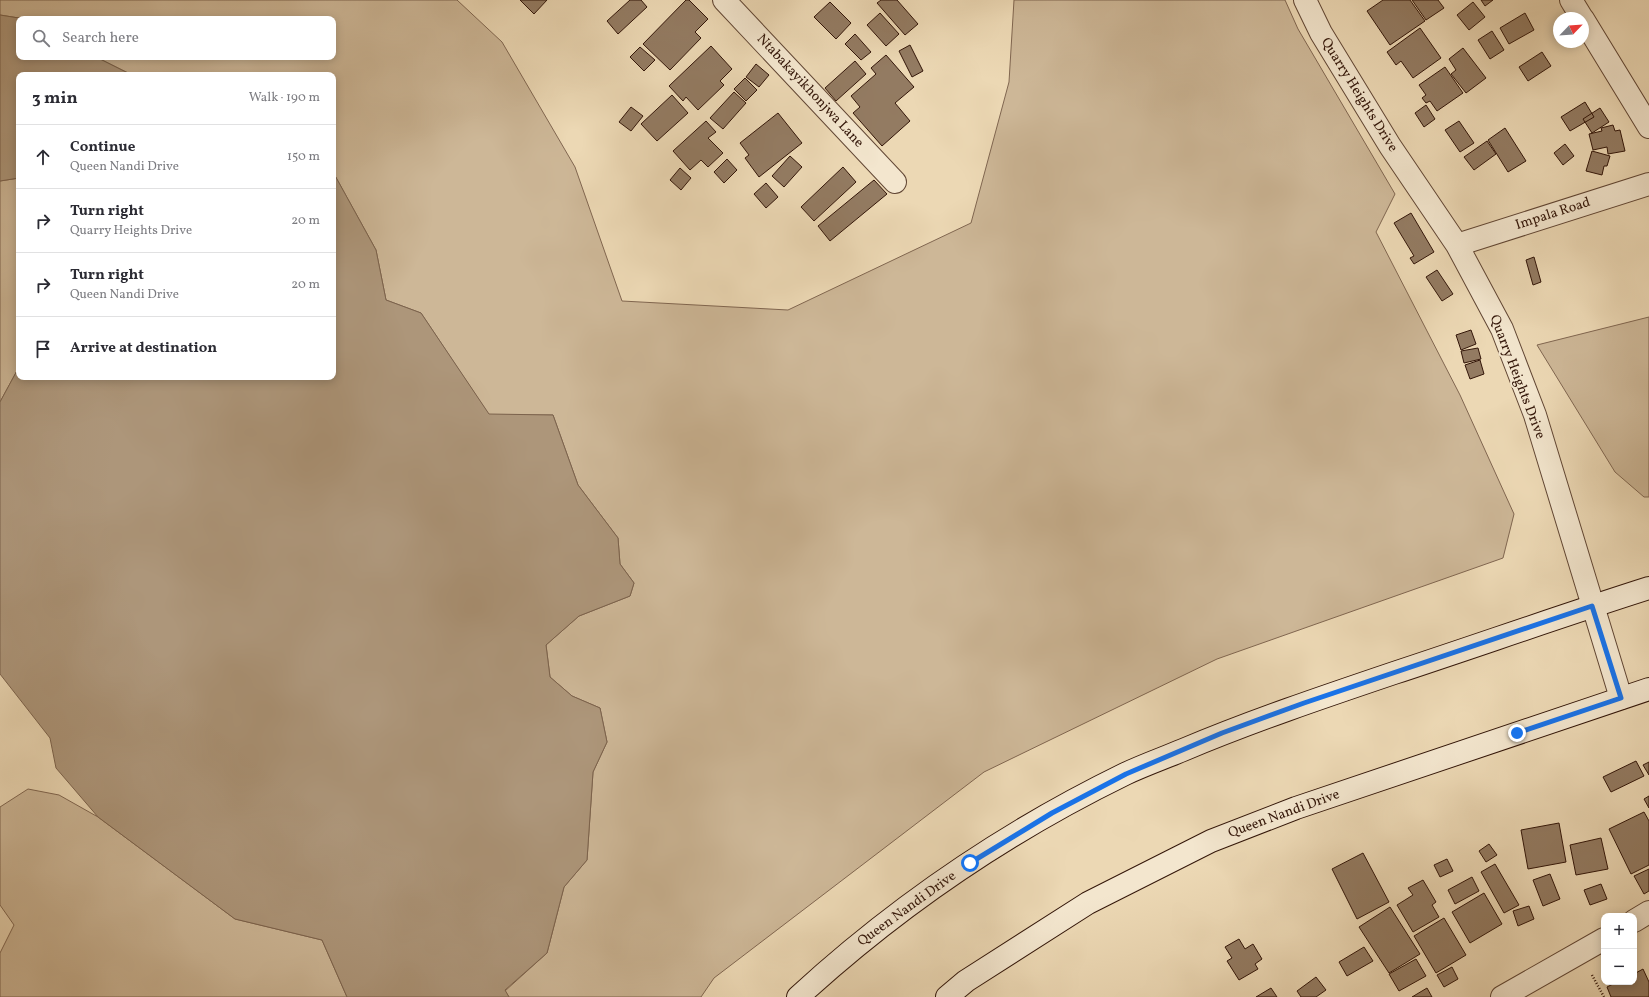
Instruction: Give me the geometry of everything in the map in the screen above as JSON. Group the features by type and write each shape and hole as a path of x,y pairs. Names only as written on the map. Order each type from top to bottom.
{"main road":[{"name":"Ntabakayikhonjwa Lane","path":"724,0 895,182"},
{"name":"Quarry Heights Drive","path":"1305,0 1321,33 1390,146 1457,245 1502,328 1534,415 1621,698"},
{"path":"1571,0 1579,12"},
{"path":"1589,28 1649,126"},
{"name":"Impala Road","path":"1457,245 1649,184"},
{"name":"Queen Nandi Drive","path":"798,997 837,962 907,906 970,863 1039,821 1126,774 1222,733 1304,703 1649,588"},
{"name":"Queen Nandi Drive","path":"947,997 966,982 1088,903 1212,841 1296,808 1649,689"},
{"path":"1637,919 1649,912"},
{"path":"1505,996 1601,942"}],"shaded area":[{"path":"0,0 457,0 502,42 575,167 622,301 788,310 971,223 1009,82 1014,0 1285,0 1298,29 1395,194 1376,232 1460,395 1514,514 1503,558 1217,659 984,772 714,978 701,997 509,997 505,991 547,953 564,887 587,860 593,772 607,742 600,708 572,696 550,677 546,645 579,616 630,596 634,583 620,564 618,538 578,485 553,415 489,415 421,313 386,300 376,250 336,177 336,72 126,72 102,60 336,60 336,16 16,16 16,18 0,15"},
{"path":"0,15 16,18 16,60 102,60 126,72 16,72 16,178 0,181"},
{"path":"336,177 376,250 386,300 421,313 489,414 553,415 578,485 618,538 620,564 634,583 630,596 579,616 546,645 550,677 572,696 600,708 607,742 593,772 587,860 564,887 547,953 505,990 509,997 347,997 322,940 235,919 98,817 56,768 50,738 0,674 0,402 16,373 16,380 336,380"},
{"path":"16,178 16,373 0,402 0,181"},
{"path":"1649,317 1649,497 1644,497 1615,472 1537,345"},
{"path":"28,789 59,795 98,817 235,919 322,940 347,997 0,997 0,953 14,925 0,905 0,807"}],"building":[{"path":"520,0 547,0 534,14"},
{"path":"630,0 641,0 647,7 618,34 607,21"},
{"path":"686,0 689,0 708,19 695,32 701,38 670,70 643,44"},
{"path":"881,0 897,0 918,24 905,35 877,3"},
{"path":"1383,0 1410,0 1425,21 1390,45 1367,11"},
{"path":"1412,0 1438,0 1444,8 1426,20"},
{"path":"1481,0 1493,0 1485,6"},
{"path":"830,2 851,23 836,39 814,17"},
{"path":"1473,2 1485,17 1469,30 1457,15"},
{"path":"880,13 899,34 886,46 867,25"},
{"path":"1525,13 1534,30 1509,44 1500,28"},
{"path":"1420,28 1441,58 1413,78 1401,61 1396,65 1387,52"},
{"path":"1492,31 1504,50 1490,59 1478,40"},
{"path":"855,34 871,52 861,60 845,44"},
{"path":"910,45 923,71 912,77 899,51"},
{"path":"711,46 732,69 720,81 724,85 698,110 686,97 683,101 669,86"},
{"path":"640,47 655,60 644,71 630,57"},
{"path":"1463,48 1486,78 1466,93 1451,74 1456,70 1449,59"},
{"path":"1542,52 1551,66 1528,81 1519,67"},
{"path":"886,55 914,87 895,103 910,121 882,146 853,113 860,107 851,96 876,74 871,68"},
{"path":"855,61 866,74 836,101 825,88"},
{"path":"756,64 769,75 759,87 746,77"},
{"path":"1445,67 1463,93 1437,111 1430,101 1426,103 1422,98 1426,95 1419,85"},
{"path":"745,78 757,90 746,101 734,89"},
{"path":"734,92 746,103 723,129 710,118"},
{"path":"672,95 688,113 657,141 641,124"},
{"path":"1585,102 1594,117 1570,131 1561,117"},
{"path":"1426,105 1435,119 1424,127 1415,113"},
{"path":"631,107 643,116 631,131 619,122"},
{"path":"1600,108 1609,122 1592,133 1583,119"},
{"path":"778,113 802,143 759,177 745,158 749,155 740,143"},
{"path":"706,121 716,132 708,138 723,153 708,167 701,160 690,170 673,151"},
{"path":"1459,121 1474,143 1460,152 1445,130"},
{"path":"1613,125 1615,131 1620,130 1625,151 1608,154 1607,147 1593,150 1589,134 1602,131 1601,128"},
{"path":"1505,128 1526,161 1508,172 1488,140"},
{"path":"1487,141 1496,154 1474,170 1464,157"},
{"path":"1565,144 1574,156 1563,165 1554,153"},
{"path":"1592,151 1610,156 1607,166 1604,166 1602,175 1586,171"},
{"path":"790,156 802,167 784,187 772,176"},
{"path":"727,159 737,170 724,183 714,172"},
{"path":"843,167 856,182 814,221 801,207"},
{"path":"680,168 691,178 681,190 670,180"},
{"path":"874,180 887,194 830,241 818,226"},
{"path":"766,183 778,197 766,208 754,194"},
{"path":"1411,213 1434,252 1414,264 1410,258 1414,256 1394,223"},
{"path":"1534,257 1541,282 1533,285 1526,260"},
{"path":"1437,270 1453,294 1442,301 1426,277"},
{"path":"1471,330 1476,344 1461,350 1456,335"},
{"path":"1478,348 1481,359 1464,363 1461,351"},
{"path":"1480,360 1484,374 1470,379 1465,365"},
{"path":"1636,761 1644,776 1611,792 1603,777"},
{"path":"1649,762 1649,775 1643,765"},
{"path":"1649,796 1649,808 1644,799"},
{"path":"1644,812 1649,821 1649,865 1631,874 1609,829"},
{"path":"1559,823 1566,862 1528,869 1521,830"},
{"path":"1601,838 1608,869 1576,875 1570,845"},
{"path":"1489,844 1497,855 1486,862 1479,851"},
{"path":"1363,853 1389,902 1357,919 1332,869"},
{"path":"1447,859 1453,871 1440,877 1434,865"},
{"path":"1495,864 1519,905 1504,913 1481,872"},
{"path":"1649,869 1649,891 1644,894 1634,876"},
{"path":"1550,874 1560,899 1543,906 1533,880"},
{"path":"1472,877 1479,891 1455,904 1448,890"},
{"path":"1423,880 1436,902 1432,905 1439,917 1413,932 1397,905 1413,895 1408,888"},
{"path":"1601,884 1607,899 1590,905 1584,890"},
{"path":"1484,893 1502,924 1470,943 1452,912"},
{"path":"1529,906 1534,919 1518,926 1513,911"},
{"path":"1390,907 1420,954 1389,973 1359,927"},
{"path":"1444,918 1466,955 1436,973 1414,936"},
{"path":"1239,939 1245,949 1253,944 1262,959 1255,964 1258,969 1239,980 1227,961 1232,958 1225,947"},
{"path":"1364,947 1373,961 1347,976 1339,962"},
{"path":"1416,959 1426,976 1399,991 1389,974"},
{"path":"1452,967 1458,979 1444,987 1437,975"},
{"path":"1643,969 1649,982 1649,997 1611,997 1607,987 1611,985 1637,985 1637,972"},
{"path":"1316,977 1326,990 1316,997 1301,997 1297,991"},
{"path":"1271,988 1277,997 1256,997"},
{"path":"1427,988 1432,997 1412,997"}],"route":[{"path":"970,863 1052,813 1126,774 1222,733 1304,703 1592,606 1621,698 1517,733"}]}
